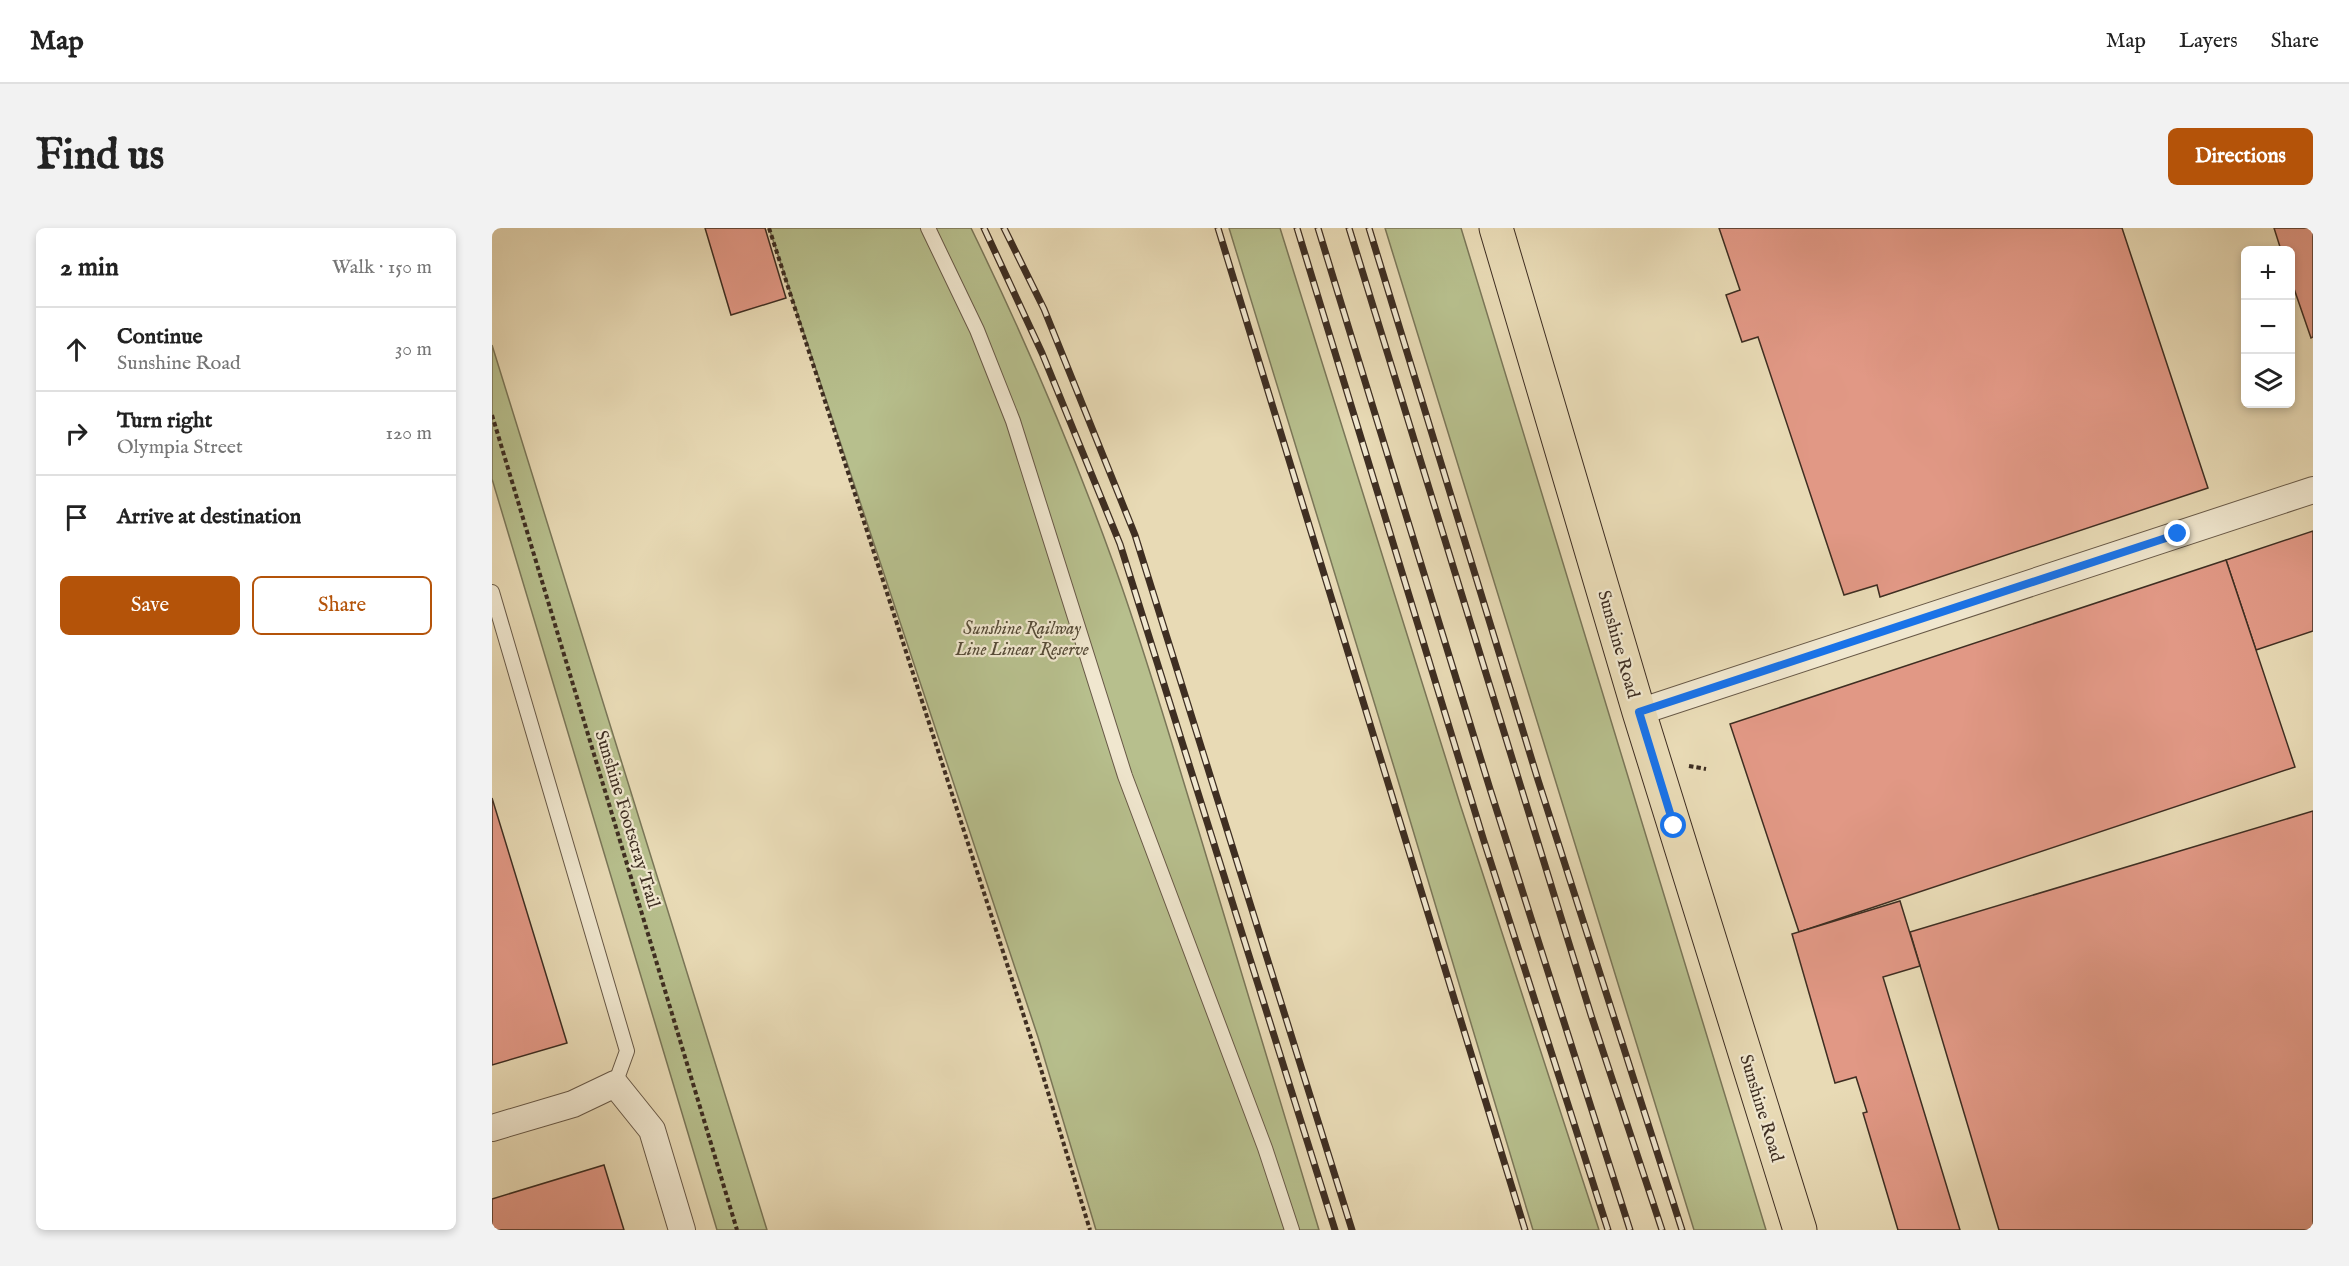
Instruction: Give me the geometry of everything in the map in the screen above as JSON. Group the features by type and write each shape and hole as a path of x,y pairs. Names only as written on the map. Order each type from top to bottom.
{"main road":[{"name":"Sunshine Road","path":"1496,228 1639,712 1800,1230"}],"street":[{"path":"1639,712 2313,490"},
{"path":"492,1128 573,1104 615,1084 652,1130 682,1230"}],"lane":[{"path":"928,228 977,330 1013,421 1125,776 1265,1148 1292,1230"},
{"path":"492,592 627,1051 615,1084"}],"path":[{"path":"769,228 1040,1066 1090,1230"},
{"name":"Sunshine Footscray Trail","path":"492,415 738,1230"}],"green space":[{"name":"Sunshine Railway Line Linear Reserve","path":"769,228 971,228 1010,310 1064,435 1125,595 1319,1230 1096,1230 1038,1037"},
{"path":"1229,228 1280,228 1460,804 1599,1230 1533,1230"},
{"path":"1385,228 1461,228 1766,1230 1694,1230"},
{"path":"492,345 767,1230 717,1230 492,479"}],"building":[{"path":"705,228 765,228 786,298 731,315"},
{"path":"1719,228 2122,228 2208,488 1880,597 1877,585 1844,595 1758,337 1742,342 1726,295 1740,290"},
{"path":"2274,228 2313,228 2313,337 2311,338 2295,292 2295,246 2280,246"},
{"path":"2313,531 2313,631 2256,650 2226,560"},
{"path":"2226,560 2295,767 1799,932 1730,724"},
{"path":"492,798 567,1043 492,1065"},
{"path":"2313,811 2313,1230 1999,1230 1910,932"},
{"path":"1900,901 1920,966 1883,977 1960,1230 1898,1230 1863,1113 1867,1112 1856,1077 1835,1083 1792,934"},
{"path":"604,1165 624,1230 492,1230 492,1199"}],"railway":[{"path":"984,228 1042,353 1120,544 1335,1230"},
{"path":"1004,228 1044,309 1135,535 1352,1230"},
{"path":"1218,228 1525,1230"},
{"path":"1297,228 1483,838 1608,1230"},
{"path":"1318,228 1490,789 1630,1230"},
{"path":"1349,228 1591,1015 1662,1230"},
{"path":"1369,228 1538,780 1682,1230"}],"route":[{"path":"1674,826 1639,712 2178,534"}]}
